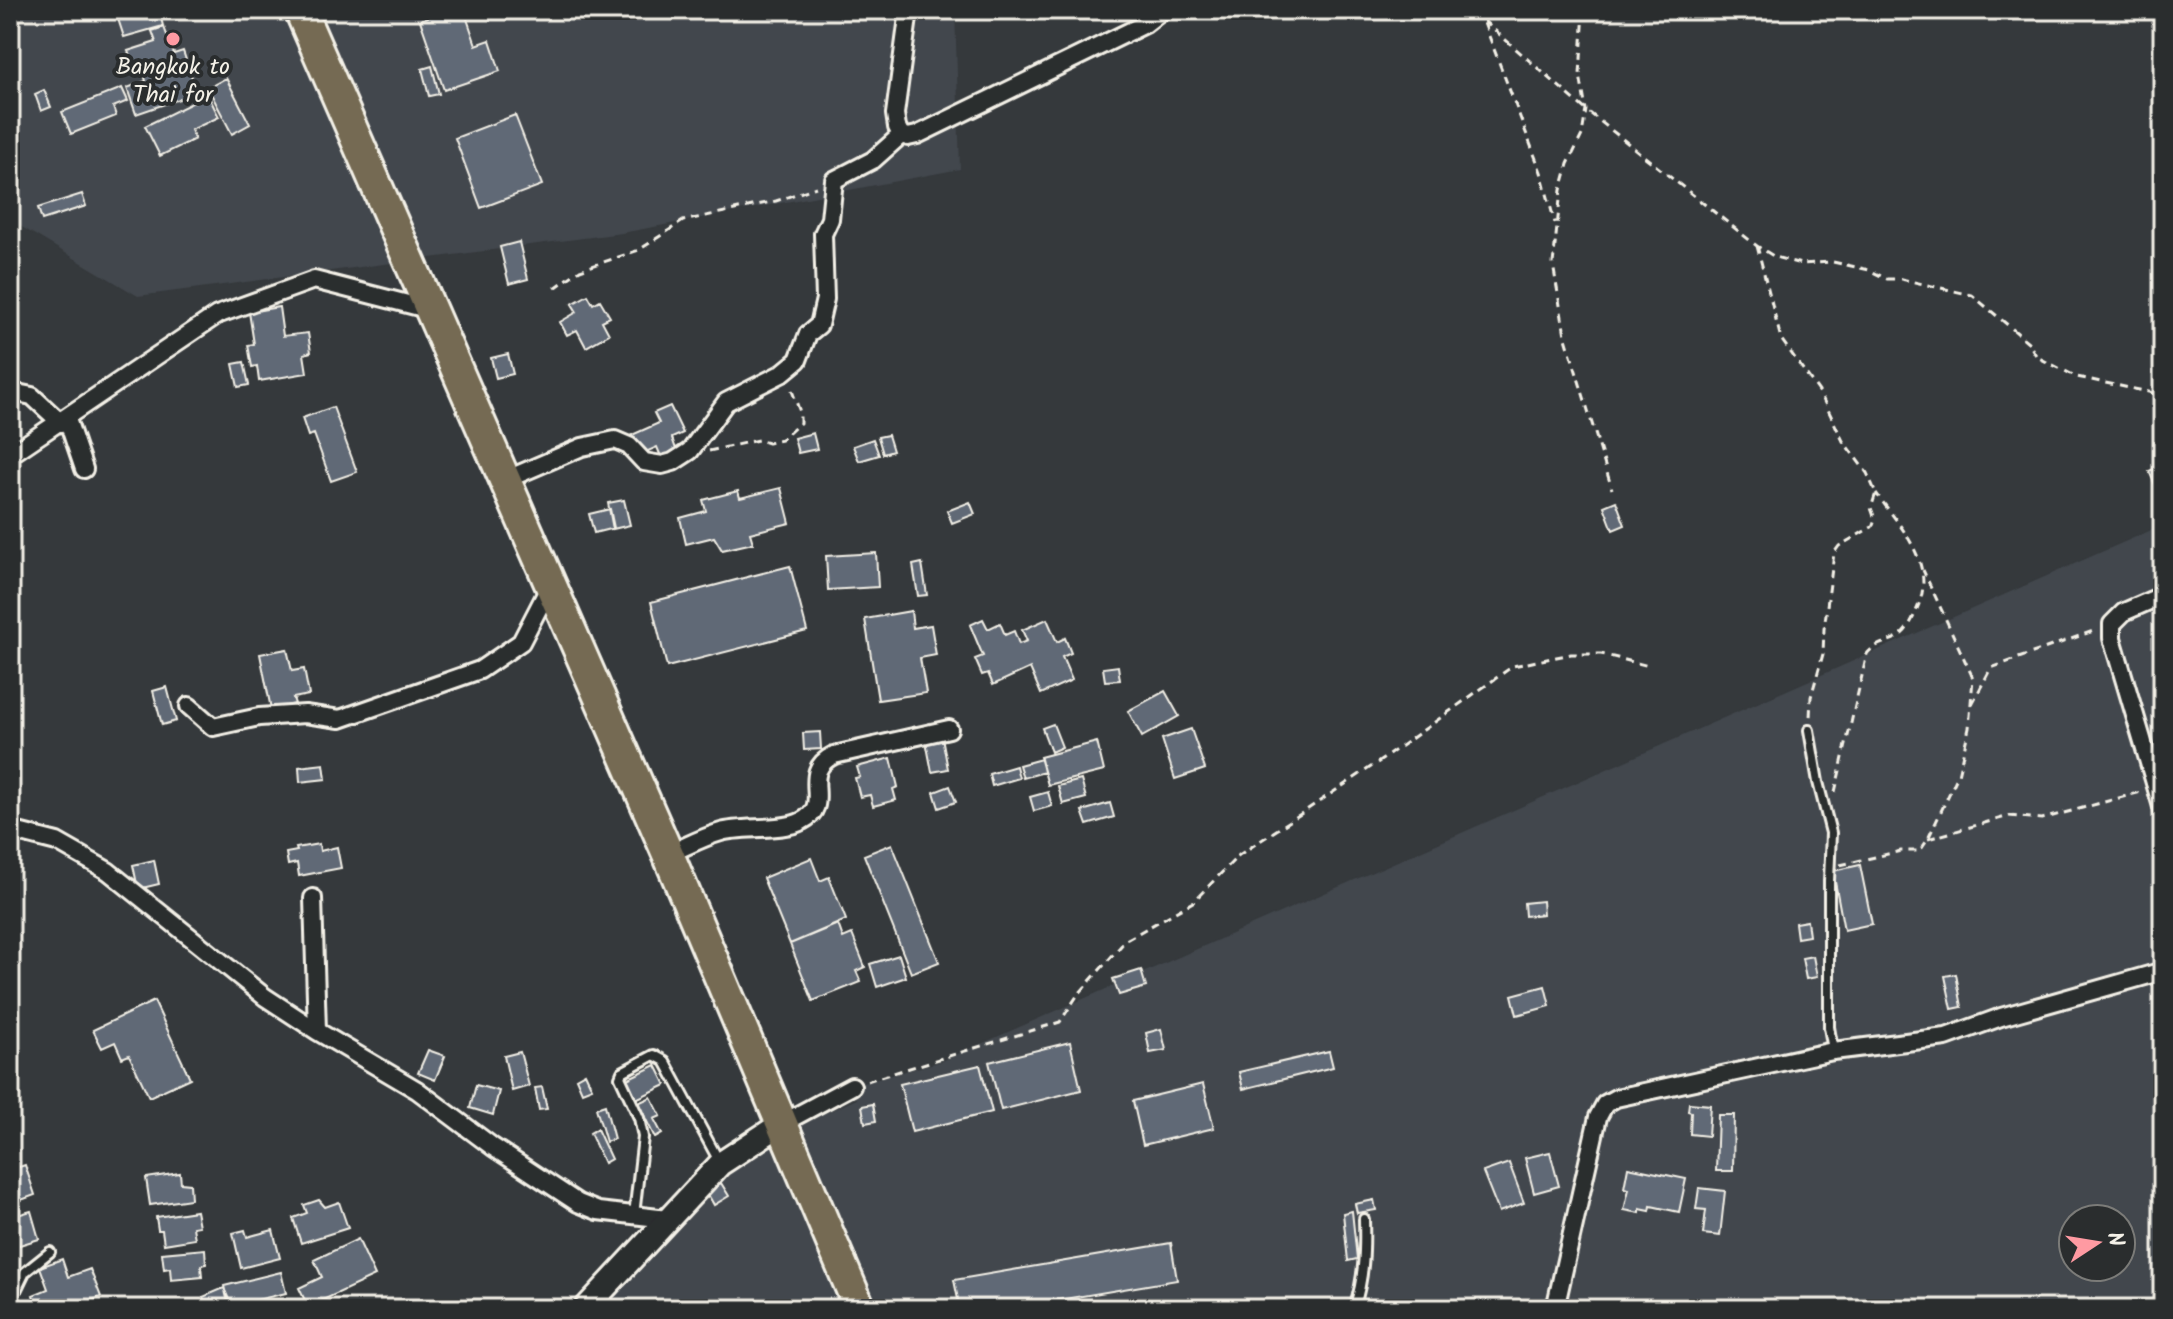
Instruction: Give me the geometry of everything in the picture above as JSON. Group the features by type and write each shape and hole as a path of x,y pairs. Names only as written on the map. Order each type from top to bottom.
{"highway":[{"path":"300,10 668,854 860,1309"}],"street":[{"path":"909,10 895,114 901,135 908,137 1145,24 1163,10"},
{"path":"505,480 582,447 615,440 629,446 644,462 662,465 673,462 690,451 726,402 785,371 798,360 808,334 819,325 825,299 823,234 830,219 834,180 873,160 901,135"},
{"path":"10,455 217,315 314,280 431,310"},
{"path":"22,394 32,396 64,421 84,469"},
{"path":"189,706 213,727 259,717 305,714 340,719 480,670 521,642 551,584"},
{"path":"2163,595 2124,612 2112,624 2115,652 2163,810"},
{"path":"668,854 721,832 800,823 811,814 818,798 816,772 821,761 834,755 949,729"},
{"path":"10,830 57,842 108,871 265,997 417,1090 493,1147 578,1203 598,1211 667,1219"},
{"path":"313,898 317,1031"},
{"path":"1555,1309 1598,1117 1605,1104 1616,1098 1833,1051 1946,1037 2001,1017 2163,971"},
{"path":"585,1309 720,1164 781,1124 852,1086"}],"lane":[{"path":"1809,730 1832,846 1829,1027 1833,1051"},
{"path":"633,1216 643,1137 639,1118 620,1077 622,1072 649,1057 661,1057 720,1164"},
{"path":"1354,1309 1366,1254 1364,1219"},
{"path":"10,1303 25,1272 50,1252"}],"path":[{"path":"1584,10 1580,75 1586,110 1582,135 1568,164 1561,190 1553,264 1565,335 1612,489"},
{"path":"1556,227 1541,172 1484,21 1586,110 1775,257 1801,264 1833,262 1869,270 1887,279 1901,279 1972,295 2028,342 2037,357 2077,377 2163,395"},
{"path":"555,288 580,270 639,250 683,221 776,201 834,180"},
{"path":"1757,246 1781,339 1820,393 1843,441 1867,473 1876,493 1898,520 1973,678 1969,728 1958,775 1920,851 1901,851 1830,868"},
{"path":"690,451 699,454 758,440 768,443 781,440 800,423 800,412 785,371"},
{"path":"1809,730 1811,697 1823,654 1834,553 1839,546 1872,527 1875,519 1871,508 1876,493"},
{"path":"1828,821 1867,654 1875,645 1891,641 1903,632 1914,616 1924,591 1923,570"},
{"path":"1971,708 1991,668 2112,624"},
{"path":"852,1086 1060,1022 1077,996 1126,940 1193,902 1239,855 1383,759 1513,666 1571,654 1601,654 1649,666"},
{"path":"1928,839 2009,816 2042,819 2156,788"}],"shaded area":[{"path":"10,10 955,10 960,169 622,233 138,296 10,220"},
{"path":"2163,525 2163,1309 602,1309 747,1147 857,1099 852,1086 942,1061"}],"building":[{"path":"122,10 159,10 163,26 124,37 118,19 124,17"},
{"path":"448,10 464,10 476,45 490,40 500,71 444,90 420,20"},
{"path":"164,27 174,54 183,51 197,93 136,114 127,88 146,81 142,68 135,71 128,51 156,42 152,31"},
{"path":"432,66 439,94 429,96 422,69"},
{"path":"226,78 250,124 232,134 208,88"},
{"path":"122,88 128,101 113,107 116,116 71,134 62,112"},
{"path":"44,90 51,107 41,111 35,94"},
{"path":"208,95 219,117 191,130 195,139 160,156 145,126"},
{"path":"515,115 542,185 481,208 455,138"},
{"path":"82,194 86,206 42,220 38,208"},
{"path":"519,242 528,279 509,284 500,247"},
{"path":"588,295 593,304 600,300 610,317 602,321 609,334 586,347 577,330 567,335 560,322 577,312 572,304"},
{"path":"279,307 283,336 308,333 311,352 304,354 307,373 259,381 257,366 252,367 248,345 254,344 249,312"},
{"path":"508,354 513,374 496,378 491,358"},
{"path":"244,362 249,385 238,387 233,364"},
{"path":"670,406 683,433 672,438 677,452 662,459 657,447 632,458 623,439 659,423 654,413"},
{"path":"333,407 357,472 331,481 314,434 308,436 302,418"},
{"path":"813,433 817,449 798,453 794,438"},
{"path":"888,435 893,451 883,454 878,437"},
{"path":"873,439 879,455 859,461 853,446"},
{"path":"2163,465 2163,484 2156,487 2149,471"},
{"path":"781,488 790,523 750,533 753,543 722,550 714,537 686,544 680,518 706,511 703,500 738,491 740,498"},
{"path":"624,500 630,525 613,529 608,503"},
{"path":"1616,501 1625,525 1613,530 1604,506"},
{"path":"970,502 975,514 952,523 947,511"},
{"path":"610,509 614,528 594,533 589,514"},
{"path":"876,553 878,587 828,590 826,556"},
{"path":"922,563 927,595 918,596 913,565"},
{"path":"790,566 807,631 667,667 651,602"},
{"path":"911,611 913,628 931,625 936,655 920,658 926,693 878,700 865,619"},
{"path":"983,619 988,629 1000,623 1005,635 1014,631 1019,644 1027,641 1022,630 1047,619 1057,642 1065,638 1071,653 1062,657 1072,680 1041,694 1030,668 993,685 988,673 982,675 975,659 983,656 970,625"},
{"path":"287,649 292,671 304,669 309,695 293,698 295,704 271,709 260,654"},
{"path":"1118,666 1120,680 1105,681 1103,668"},
{"path":"167,687 176,721 162,725 153,691"},
{"path":"1165,691 1179,716 1142,737 1128,711"},
{"path":"1053,724 1062,747 1051,752 1042,728"},
{"path":"1191,729 1205,769 1175,779 1162,739"},
{"path":"820,732 821,749 804,750 803,733"},
{"path":"942,737 948,769 932,772 926,741"},
{"path":"1097,742 1104,771 1048,785 1040,757"},
{"path":"891,758 898,787 893,789 896,800 873,806 870,795 860,797 855,778 860,777 857,767"},
{"path":"1041,759 1044,772 1023,778 1019,765"},
{"path":"324,764 326,779 300,782 299,767"},
{"path":"1016,766 1019,778 992,786 989,774"},
{"path":"1081,780 1086,798 1063,804 1058,786"},
{"path":"950,786 956,802 939,808 934,792"},
{"path":"1048,792 1052,806 1034,811 1030,797"},
{"path":"1110,803 1114,817 1087,825 1082,811"},
{"path":"319,844 320,851 337,847 341,868 299,876 297,863 288,865 286,853"},
{"path":"892,844 939,962 911,973 864,855"},
{"path":"811,858 820,881 829,877 846,920 790,944 763,878"},
{"path":"154,860 159,884 138,889 133,865"},
{"path":"1860,865 1872,924 1844,930 1833,871"},
{"path":"1542,901 1543,914 1525,916 1524,903"},
{"path":"1807,921 1809,936 1797,938 1795,923"},
{"path":"838,924 843,938 852,934 865,967 856,971 861,982 813,1001 790,944"},
{"path":"899,955 906,977 877,987 870,964"},
{"path":"1813,956 1817,977 1806,979 1802,958"},
{"path":"1141,970 1146,987 1119,995 1113,979"},
{"path":"1956,974 1962,1007 1952,1009 1945,976"},
{"path":"1545,986 1550,1006 1517,1015 1512,995"},
{"path":"154,1001 190,1078 149,1097 129,1055 122,1058 115,1042 102,1048 93,1030"},
{"path":"1161,1029 1166,1050 1150,1053 1146,1033"},
{"path":"1070,1042 1081,1090 1001,1110 989,1062"},
{"path":"428,1050 445,1056 435,1080 418,1073"},
{"path":"1329,1051 1333,1067 1243,1089 1239,1072"},
{"path":"520,1052 529,1086 512,1091 504,1056"},
{"path":"656,1065 666,1085 636,1099 627,1079"},
{"path":"980,1065 992,1112 912,1132 900,1084"},
{"path":"585,1073 592,1088 582,1092 576,1078"},
{"path":"1203,1084 1214,1128 1143,1145 1133,1101"},
{"path":"476,1085 499,1091 493,1115 470,1108"},
{"path":"542,1087 547,1109 539,1110 535,1088"},
{"path":"651,1097 661,1116 654,1119 662,1134 655,1138 638,1103"},
{"path":"1689,1103 1710,1105 1708,1136 1690,1134"},
{"path":"873,1104 876,1121 865,1123 862,1106"},
{"path":"605,1105 614,1139 606,1142 596,1108"},
{"path":"1718,1115 1734,1115 1733,1171 1716,1171"},
{"path":"597,1129 611,1159 604,1163 590,1133"},
{"path":"1550,1152 1559,1186 1534,1193 1525,1158"},
{"path":"1509,1163 1524,1203 1499,1212 1483,1172"},
{"path":"25,1165 35,1195 10,1204 10,1170"},
{"path":"1628,1167 1686,1179 1679,1212 1651,1206 1650,1211 1640,1209 1640,1213 1624,1210 1629,1189 1624,1188"},
{"path":"180,1173 181,1183 190,1184 191,1199 150,1205 146,1178"},
{"path":"721,1183 729,1196 714,1205 706,1191"},
{"path":"1699,1188 1725,1191 1720,1236 1703,1234 1706,1210 1696,1209"},
{"path":"319,1200 325,1207 339,1202 348,1228 301,1243 293,1218 307,1213 304,1205"},
{"path":"1374,1200 1376,1210 1357,1213 1355,1204"},
{"path":"31,1211 39,1239 10,1248 10,1217"},
{"path":"196,1211 199,1226 193,1227 195,1239 164,1244 156,1217"},
{"path":"1352,1211 1357,1259 1348,1261 1343,1213"},
{"path":"245,1230 247,1237 273,1230 280,1258 241,1268 233,1233"},
{"path":"358,1239 375,1276 308,1307 299,1288 322,1277 314,1260"},
{"path":"1171,1243 1177,1280 1005,1309 960,1309 954,1280"},
{"path":"205,1249 206,1264 201,1265 202,1277 171,1280 170,1268 164,1269 162,1253"},
{"path":"62,1259 68,1277 90,1269 101,1297 67,1309 38,1309 33,1295 48,1289 40,1267"},
{"path":"281,1272 286,1293 229,1307 224,1286"},
{"path":"224,1288 233,1309 208,1309 203,1297"}],"place":[{"name":"Bangkok to Thai for","path":"173,39"}]}
